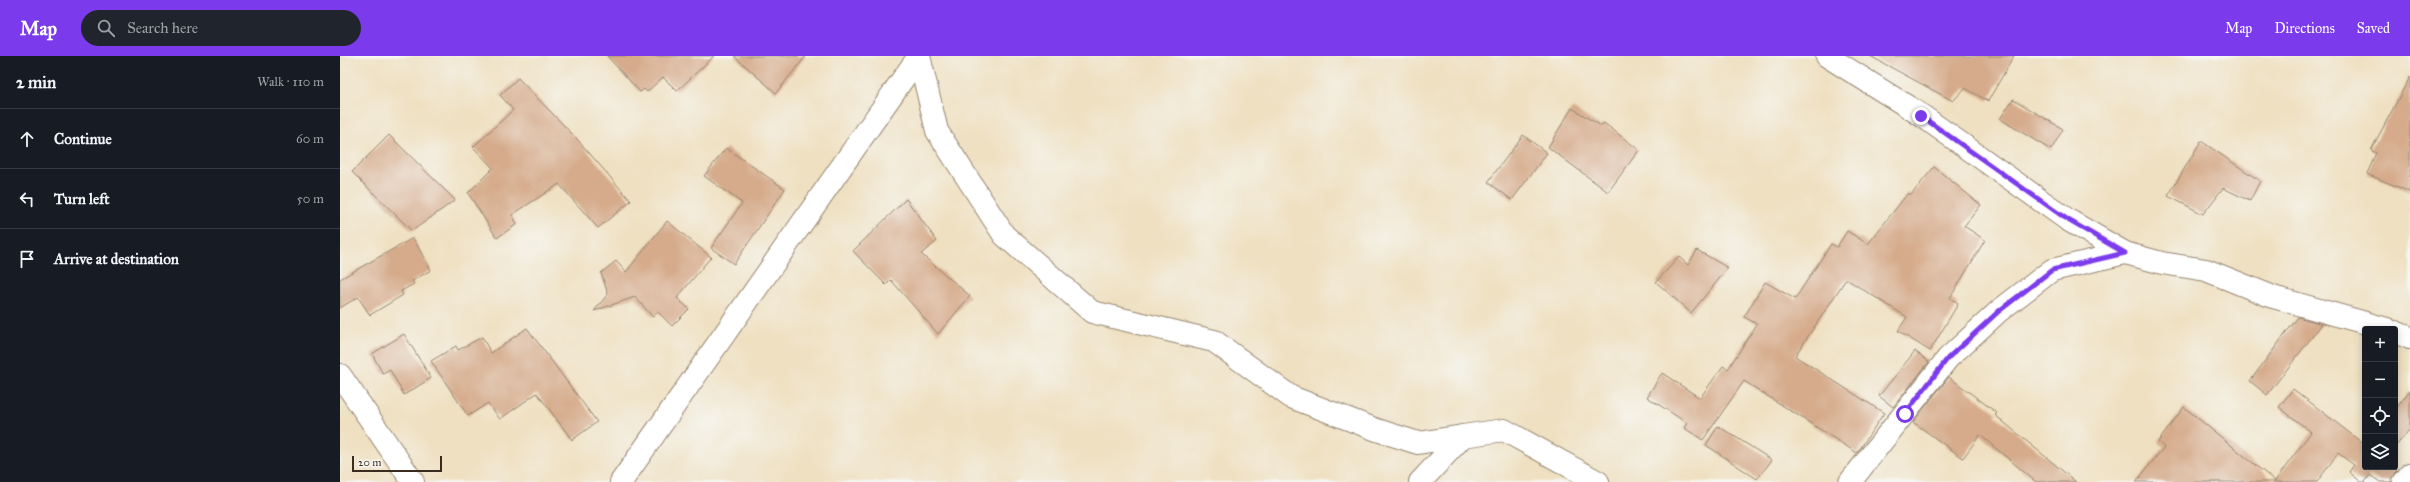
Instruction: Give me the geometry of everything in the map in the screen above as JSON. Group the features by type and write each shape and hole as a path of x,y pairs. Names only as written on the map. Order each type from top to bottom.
{"street":[{"path":"919,56 937,132 1004,235 1092,312 1214,341 1291,397 1377,430 1418,443 1504,430 1598,482"},
{"path":"621,482 919,56"},
{"path":"1826,56 1921,116 2068,220 2125,253 2162,263 2206,270 2273,297 2376,326"},
{"path":"1850,482 1948,358 1999,311 2052,270 2125,253"},
{"path":"2398,333 2410,338"},
{"path":"340,375 413,482"},
{"path":"1420,482 1462,436"},
{"path":"2404,482 2410,474"}],"building":[{"path":"607,56 714,56 677,91 663,77 647,92 644,89 640,92"},
{"path":"734,56 806,56 776,93"},
{"path":"1870,56 2014,56 1988,101 1965,88 1953,101"},
{"path":"2410,77 2410,192 2367,174 2376,153 2371,150"},
{"path":"518,78 577,139 631,201 598,228 559,184 512,215 517,224 497,238 468,193 493,168 473,147 513,110 500,95"},
{"path":"2013,99 2063,129 2051,150 2000,119"},
{"path":"1572,108 1601,126 1604,123 1639,150 1608,192 1548,147"},
{"path":"389,135 455,200 412,231 352,172"},
{"path":"1523,135 1547,153 1512,200 1488,182"},
{"path":"2201,141 2260,181 2250,201 2223,188 2203,214 2168,196"},
{"path":"726,148 785,189 734,264 711,248 742,203 704,176"},
{"path":"1934,167 1981,205 1964,226 1985,240 1950,298 1958,304 1930,351 1898,331 1907,317 1846,279 1795,356 1884,413 1857,453 1744,381 1703,440 1684,428 1687,423 1647,397 1662,373 1700,398 1723,366 1728,369 1757,324 1744,317 1765,282 1795,299 1831,244 1837,247 1847,231 1868,244 1908,193 1911,195"},
{"path":"906,199 937,241 921,254 970,296 938,334 891,280 886,285 853,251"},
{"path":"667,221 711,257 677,298 689,309 672,326 658,312 653,317 635,297 594,311 608,294 601,273 616,261 626,272"},
{"path":"413,238 431,270 412,281 414,284 401,291 403,295 370,315 358,297 340,308 340,279"},
{"path":"1697,250 1728,268 1691,313 1656,282 1679,257 1688,265"},
{"path":"2298,317 2322,324 2267,395 2250,381"},
{"path":"527,328 597,422 572,440 537,393 500,419 488,403 468,416 431,361 456,346 458,350 482,337 491,353"},
{"path":"404,334 431,378 404,395 390,370 383,374 372,354"},
{"path":"1915,351 1929,362 1893,407 1879,396"},
{"path":"1949,377 1997,413 1995,415 2076,482 2036,482 1980,435 1963,458 1913,422"},
{"path":"2293,389 2362,443 2362,470 2397,470 2392,482 2380,482 2370,475 2365,482 2361,482 2349,472 2354,465 2338,453 2317,482 2136,482 2164,447 2158,442 2184,407 2275,481 2311,432 2279,407"},
{"path":"2410,390 2410,429 2398,443 2398,434 2398,406"},
{"path":"1718,426 1772,460 1757,479 1706,445"}],"route":[{"path":"1905,414 1948,358 1999,311 2052,270 2125,253 2068,220 1921,116"}]}
